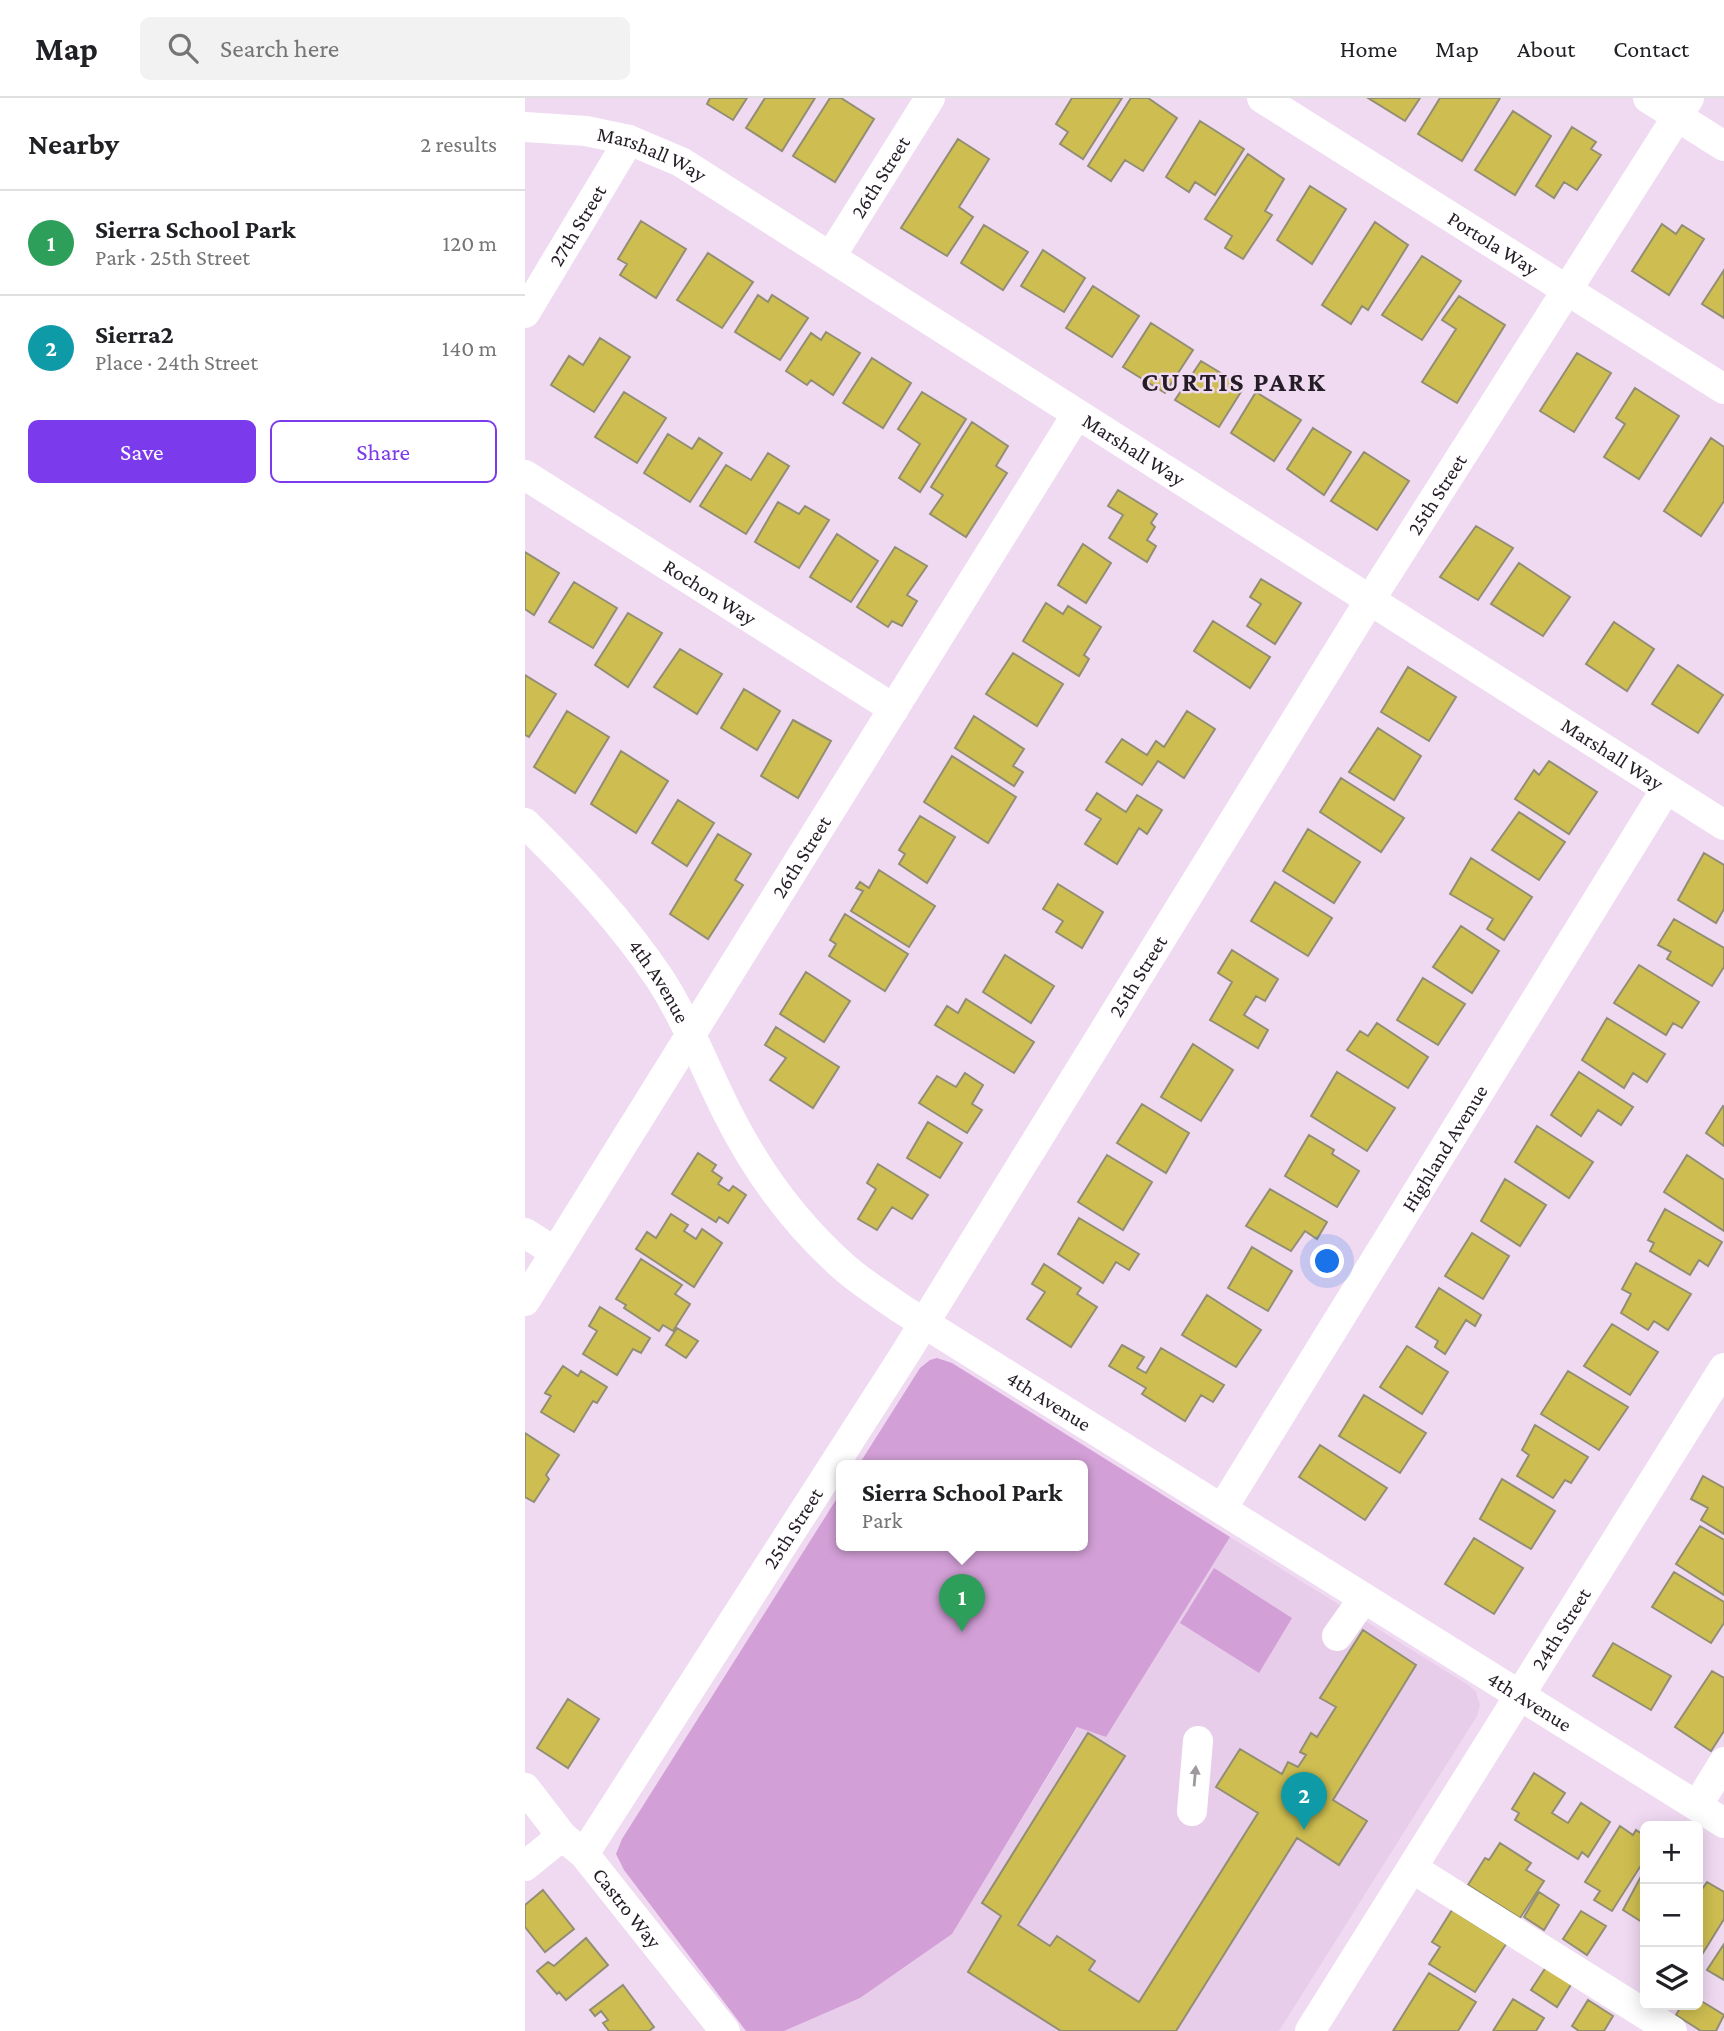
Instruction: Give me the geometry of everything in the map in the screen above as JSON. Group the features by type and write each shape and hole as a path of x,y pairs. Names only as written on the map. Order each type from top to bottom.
{"street":[{"name":"26th Street","path":"831,256 930,98"},
{"name":"Portola Way","path":"1262,98 1724,389"},
{"path":"1648,98 1683,107 1724,146"},
{"name":"25th Street","path":"525,1867 573,1845 924,1323 1370,600 1683,107"},
{"name":"Marshall Way","path":"525,127 586,131 629,140 681,162 1724,825"},
{"name":"27th Street","path":"525,313 629,140"},
{"name":"26th Street","path":"525,1301 1077,414"},
{"name":"Rochon Way","path":"525,474 894,709"},
{"name":"Highland Avenue","path":"1222,1509 1666,789"},
{"name":"4th Avenue","path":"525,823 577,873 618,920 661,981 691,1034 727,1114 758,1168 797,1219 845,1268 924,1323 1724,1823"},
{"path":"525,1233 555,1252"},
{"name":"24th Street","path":"1310,2031 1724,1368"},
{"path":"1338,1636 1364,1598"},
{"path":"1192,1811 1198,1741"},
{"path":"1697,1807 1724,1762"},
{"name":"Castro Way","path":"525,1788 725,2031"},
{"path":"1412,1868 1672,2031"}],"shaded area":[{"path":"937,1358 952,1363 1230,1537 1106,1737 1077,1727 952,1934 860,1998 784,2031 746,2031 624,1870 616,1854 622,1839 836,1500 836,1551 1088,1551 1088,1460 862,1460 920,1368"},
{"path":"1230,1537 1470,1686 1476,1692 1480,1705 1477,1716 1279,2031 784,2031 860,1998 952,1934 1078,1727 1106,1737"},
{"path":"1214,1568 1292,1618 1259,1673 1180,1623"}],"building":[{"path":"710,98 747,98 733,120 707,104"},
{"path":"765,98 815,98 782,151 746,128"},
{"path":"830,98 841,98 874,119 835,182 793,156"},
{"path":"1072,98 1122,98 1083,159 1060,144 1068,132 1056,124"},
{"path":"1131,98 1148,98 1177,118 1143,171 1125,160 1111,181 1088,166"},
{"path":"1368,98 1420,98 1405,121"},
{"path":"1440,98 1500,98 1462,161 1418,134"},
{"path":"1513,111 1551,136 1515,195 1475,170"},
{"path":"1200,121 1244,149 1215,195 1195,182 1189,192 1166,177"},
{"path":"1572,127 1596,142 1591,149 1601,155 1577,190 1564,182 1554,198 1536,186"},
{"path":"958,139 989,159 959,207 973,217 947,256 901,228"},
{"path":"1248,154 1284,179 1265,211 1272,215 1243,259 1225,248 1232,236 1205,219"},
{"path":"1310,186 1346,209 1312,264 1277,240"},
{"path":"641,221 686,249 656,298 620,275 627,264 618,259"},
{"path":"1375,222 1408,245 1368,310 1362,306 1351,324 1322,305"},
{"path":"1662,224 1676,234 1682,225 1704,239 1669,295 1632,271"},
{"path":"984,225 1028,252 1003,290 961,263"},
{"path":"1043,250 1085,278 1064,312 1021,286"},
{"path":"708,253 753,282 722,328 677,300"},
{"path":"1422,256 1461,281 1422,340 1382,315"},
{"path":"1724,270 1724,318 1702,304"},
{"path":"1093,286 1139,316 1112,357 1066,328"},
{"path":"758,295 768,302 772,295 808,318 780,360 735,332"},
{"path":"1459,296 1505,325 1457,403 1422,382 1456,329 1442,320"},
{"path":"1151,323 1193,350 1165,393 1123,367"},
{"path":"826,332 860,353 833,395 811,380 807,385 786,371 811,333 821,340"},
{"path":"600,338 630,357 594,412 551,385 569,356 583,365"},
{"path":"1577,353 1611,373 1574,432 1540,411"},
{"path":"872,358 911,383 883,428 843,403"},
{"path":"1201,361 1244,387 1219,427 1175,400"},
{"path":"1635,388 1679,416 1639,479 1604,457 1625,424 1616,418"},
{"path":"624,392 666,418 637,463 595,437"},
{"path":"922,392 966,419 920,492 899,478 920,444 898,429"},
{"path":"1256,392 1301,420 1274,461 1231,433"},
{"path":"972,422 1008,446 996,466 1007,473 966,537 930,514 943,495 931,487"},
{"path":"1313,428 1351,452 1324,495 1287,469"},
{"path":"668,434 692,449 699,438 722,453 690,502 644,473"},
{"path":"1711,438 1724,447 1724,501 1701,536 1664,511"},
{"path":"1364,452 1409,481 1377,530 1331,501"},
{"path":"768,453 789,466 746,534 700,506 726,465 751,480"},
{"path":"1118,490 1157,514 1151,523 1155,527 1147,540 1156,546 1147,562 1109,538 1123,515 1108,506"},
{"path":"778,502 799,514 805,506 829,520 799,568 755,542"},
{"path":"1476,526 1513,548 1478,600 1440,577"},
{"path":"837,534 878,561 851,602 810,577"},
{"path":"1083,544 1111,563 1086,603 1058,585"},
{"path":"895,547 927,566 907,595 917,601 902,626 892,621 888,627 857,607"},
{"path":"525,552 559,573 534,615 525,609"},
{"path":"1519,563 1570,597 1543,636 1491,604"},
{"path":"1261,579 1301,603 1275,644 1247,626 1261,604 1250,597"},
{"path":"574,582 617,608 593,648 549,622"},
{"path":"1046,603 1063,614 1068,606 1101,627 1084,655 1089,659 1079,676 1023,641"},
{"path":"628,613 662,633 628,687 595,665"},
{"path":"1213,621 1270,657 1250,688 1194,651"},
{"path":"1614,622 1654,649 1627,691 1586,664"},
{"path":"680,649 722,674 697,714 654,687"},
{"path":"1013,653 1063,684 1037,726 986,694"},
{"path":"1678,665 1723,695 1698,733 1652,704"},
{"path":"1408,667 1456,697 1429,741 1381,712"},
{"path":"525,675 556,694 529,737 525,735"},
{"path":"744,689 780,711 757,750 721,728"},
{"path":"567,711 609,737 575,793 534,767"},
{"path":"1187,711 1215,729 1184,778 1158,761 1142,785 1106,762 1122,739 1147,755 1156,741 1164,747"},
{"path":"974,716 1024,749 1013,766 1023,772 1014,786 955,748"},
{"path":"793,720 831,741 798,798 761,776"},
{"path":"1378,728 1421,756 1394,800 1349,772"},
{"path":"621,751 668,781 636,833 591,804"},
{"path":"952,756 1016,797 988,843 924,802"},
{"path":"1549,761 1597,792 1569,834 1515,799 1534,770 1539,775"},
{"path":"1341,778 1404,818 1381,852 1320,812"},
{"path":"1097,793 1126,812 1137,795 1162,810 1147,834 1139,828 1117,864 1085,844 1101,819 1086,810"},
{"path":"678,800 714,823 687,866 652,843"},
{"path":"1519,812 1565,842 1539,880 1492,850"},
{"path":"920,816 955,837 927,883 899,864 905,854 899,850"},
{"path":"1308,829 1360,862 1334,903 1283,871"},
{"path":"718,834 751,854 735,880 743,885 708,939 670,914"},
{"path":"1704,853 1724,865 1724,909 1716,923 1678,900"},
{"path":"1471,858 1532,897 1504,940 1487,929 1493,919 1450,894"},
{"path":"879,870 935,906 909,947 851,911 863,891 856,888 860,882 869,888"},
{"path":"1275,882 1332,918 1308,956 1251,921"},
{"path":"1058,884 1103,912 1082,948 1056,932 1063,921 1043,909"},
{"path":"845,914 908,954 885,991 829,956 836,944 830,940"},
{"path":"1674,919 1724,948 1724,967 1712,986 1667,959 1671,952 1658,945"},
{"path":"1461,926 1499,951 1472,993 1433,967"},
{"path":"1232,950 1278,979 1265,1001 1256,996 1244,1015 1268,1030 1258,1048 1210,1020 1232,982 1218,973"},
{"path":"1005,955 1054,986 1031,1023 983,992"},
{"path":"1639,965 1699,1002 1682,1028 1673,1023 1666,1035 1614,1003"},
{"path":"806,972 850,1001 824,1042 780,1014"},
{"path":"1423,978 1465,1004 1438,1045 1397,1020"},
{"path":"966,999 1034,1042 1014,1073 935,1025 947,1006 958,1013"},
{"path":"1607,1018 1665,1054 1647,1082 1633,1073 1624,1088 1582,1060"},
{"path":"1377,1023 1428,1057 1408,1088 1347,1050 1360,1031 1368,1036"},
{"path":"776,1027 839,1067 813,1108 770,1080 786,1058 765,1045"},
{"path":"1193,1044 1233,1070 1201,1121 1161,1097"},
{"path":"1337,1072 1395,1108 1367,1151 1311,1116"},
{"path":"1579,1072 1633,1107 1621,1125 1598,1110 1581,1136 1551,1115"},
{"path":"965,1073 983,1085 972,1104 982,1110 967,1133 919,1103 937,1076 956,1087"},
{"path":"1142,1104 1189,1133 1166,1173 1117,1143"},
{"path":"1724,1107 1724,1146 1706,1133"},
{"path":"928,1122 962,1143 940,1178 907,1158"},
{"path":"1537,1126 1593,1162 1569,1198 1515,1162"},
{"path":"1309,1135 1334,1150 1332,1154 1359,1171 1337,1207 1285,1176"},
{"path":"698,1153 716,1165 712,1171 722,1178 718,1184 729,1191 733,1186 746,1195 728,1223 719,1217 716,1222 672,1194"},
{"path":"1107,1155 1152,1182 1123,1230 1078,1202"},
{"path":"1687,1155 1724,1180 1724,1231 1664,1192"},
{"path":"878,1164 928,1195 912,1219 892,1207 877,1230 858,1219 876,1189 867,1183"},
{"path":"1505,1179 1546,1205 1520,1246 1481,1221"},
{"path":"1270,1189 1327,1222 1317,1239 1305,1231 1291,1251 1246,1226"},
{"path":"1665,1209 1722,1242 1708,1266 1699,1260 1690,1275 1650,1251 1654,1243 1648,1240"},
{"path":"671,1214 688,1225 684,1231 696,1239 702,1229 722,1243 694,1287 636,1249 647,1232 656,1238"},
{"path":"1079,1218 1139,1254 1129,1270 1116,1262 1103,1283 1058,1254"},
{"path":"1472,1233 1509,1256 1483,1299 1445,1276"},
{"path":"1252,1247 1292,1271 1268,1311 1228,1288"},
{"path":"641,1259 682,1285 675,1294 690,1304 673,1331 663,1325 659,1331 624,1308 626,1305 616,1299"},
{"path":"1636,1263 1691,1294 1668,1330 1654,1321 1648,1330 1621,1313 1631,1294 1622,1289"},
{"path":"1044,1264 1081,1288 1077,1294 1097,1307 1071,1347 1027,1319 1045,1292 1032,1284"},
{"path":"1439,1288 1481,1315 1475,1326 1466,1320 1445,1354 1435,1347 1438,1341 1416,1327"},
{"path":"1207,1295 1261,1330 1236,1367 1182,1335"},
{"path":"600,1307 650,1338 641,1353 633,1349 617,1375 583,1354 597,1331 589,1326"},
{"path":"1612,1324 1658,1352 1630,1395 1584,1366"},
{"path":"677,1328 698,1341 686,1358 666,1345"},
{"path":"1122,1345 1144,1357 1137,1368 1146,1373 1161,1348 1224,1385 1213,1402 1201,1395 1185,1421 1142,1394 1146,1388 1109,1366"},
{"path":"1407,1346 1448,1372 1422,1414 1380,1387"},
{"path":"563,1366 578,1376 581,1371 607,1387 597,1403 593,1401 574,1432 541,1412 551,1396 545,1393"},
{"path":"1568,1371 1628,1407 1599,1450 1541,1414"},
{"path":"1364,1395 1426,1433 1400,1473 1339,1436"},
{"path":"1535,1425 1588,1457 1571,1483 1565,1480 1553,1498 1517,1476 1529,1455 1522,1450"},
{"path":"525,1433 559,1455 546,1475 549,1479 534,1502 525,1497"},
{"path":"1320,1445 1387,1488 1365,1520 1299,1477"},
{"path":"1703,1476 1724,1488 1724,1534 1701,1520 1708,1508 1691,1499"},
{"path":"1502,1479 1555,1511 1531,1549 1480,1519"},
{"path":"1700,1526 1724,1540 1724,1595 1676,1564"},
{"path":"1474,1538 1523,1568 1494,1614 1445,1584"},
{"path":"1674,1572 1724,1602 1724,1623 1711,1643 1652,1607"},
{"path":"1363,1630 1416,1665 1333,1800 1367,1821 1339,1865 1297,1838 1176,2031 1061,2031 968,1972 1001,1916 982,1903 1088,1733 1125,1756 1018,1925 1050,1946 1057,1936 1095,1961 1089,1970 1139,2002 1258,1813 1216,1787 1240,1749 1282,1774 1288,1762 1298,1767 1306,1755 1300,1752 1311,1733 1317,1737 1336,1707 1320,1698"},
{"path":"1613,1643 1671,1676 1651,1710 1593,1676"},
{"path":"1712,1671 1724,1678 1724,1731 1711,1751 1675,1727"},
{"path":"568,1699 599,1719 568,1768 537,1748"},
{"path":"1534,1773 1565,1793 1552,1813 1568,1823 1581,1803 1610,1822 1588,1857 1582,1852 1578,1859 1515,1820 1519,1813 1512,1809"},
{"path":"1620,1826 1633,1835 1636,1830 1640,1833 1640,1867 1612,1911 1594,1900 1600,1891 1585,1882"},
{"path":"1500,1843 1531,1863 1526,1870 1544,1881 1520,1918 1468,1885 1485,1858 1489,1860"},
{"path":"1640,1878 1640,1921 1623,1910"},
{"path":"1707,1882 1724,1892 1724,1919 1703,1953 1703,1947 1703,1888"},
{"path":"543,1890 574,1929 545,1952 525,1927 525,1905"},
{"path":"1539,1892 1559,1905 1544,1930 1524,1917"},
{"path":"1452,1910 1506,1944 1475,1992 1429,1964 1440,1947 1432,1942"},
{"path":"1581,1911 1606,1926 1587,1955 1563,1939"},
{"path":"586,1938 608,1965 566,2000 559,1992 557,1994 537,1971 548,1962 554,1966"},
{"path":"1724,1944 1724,1980 1707,1970"},
{"path":"1546,1967 1572,1983 1557,2007 1531,1990"},
{"path":"1429,1973 1476,2002 1458,2031 1393,2031"},
{"path":"623,1985 654,2027 649,2031 609,2031 603,2023 608,2020 601,2011 595,2016 590,2010"},
{"path":"1513,1999 1544,2018 1536,2031 1493,2031"},
{"path":"1588,2000 1613,2016 1604,2031 1579,2031 1572,2026"},
{"path":"1703,2002 1724,2015 1716,2031 1701,2031 1676,2015 1679,2010 1703,2010"}],"place":[{"name":"Sierra School Park","path":"962,1632"},
{"name":"Sierra2","path":"1304,1830"}],"district":[{"name":"CURTIS PARK","path":"1234,381"}]}
